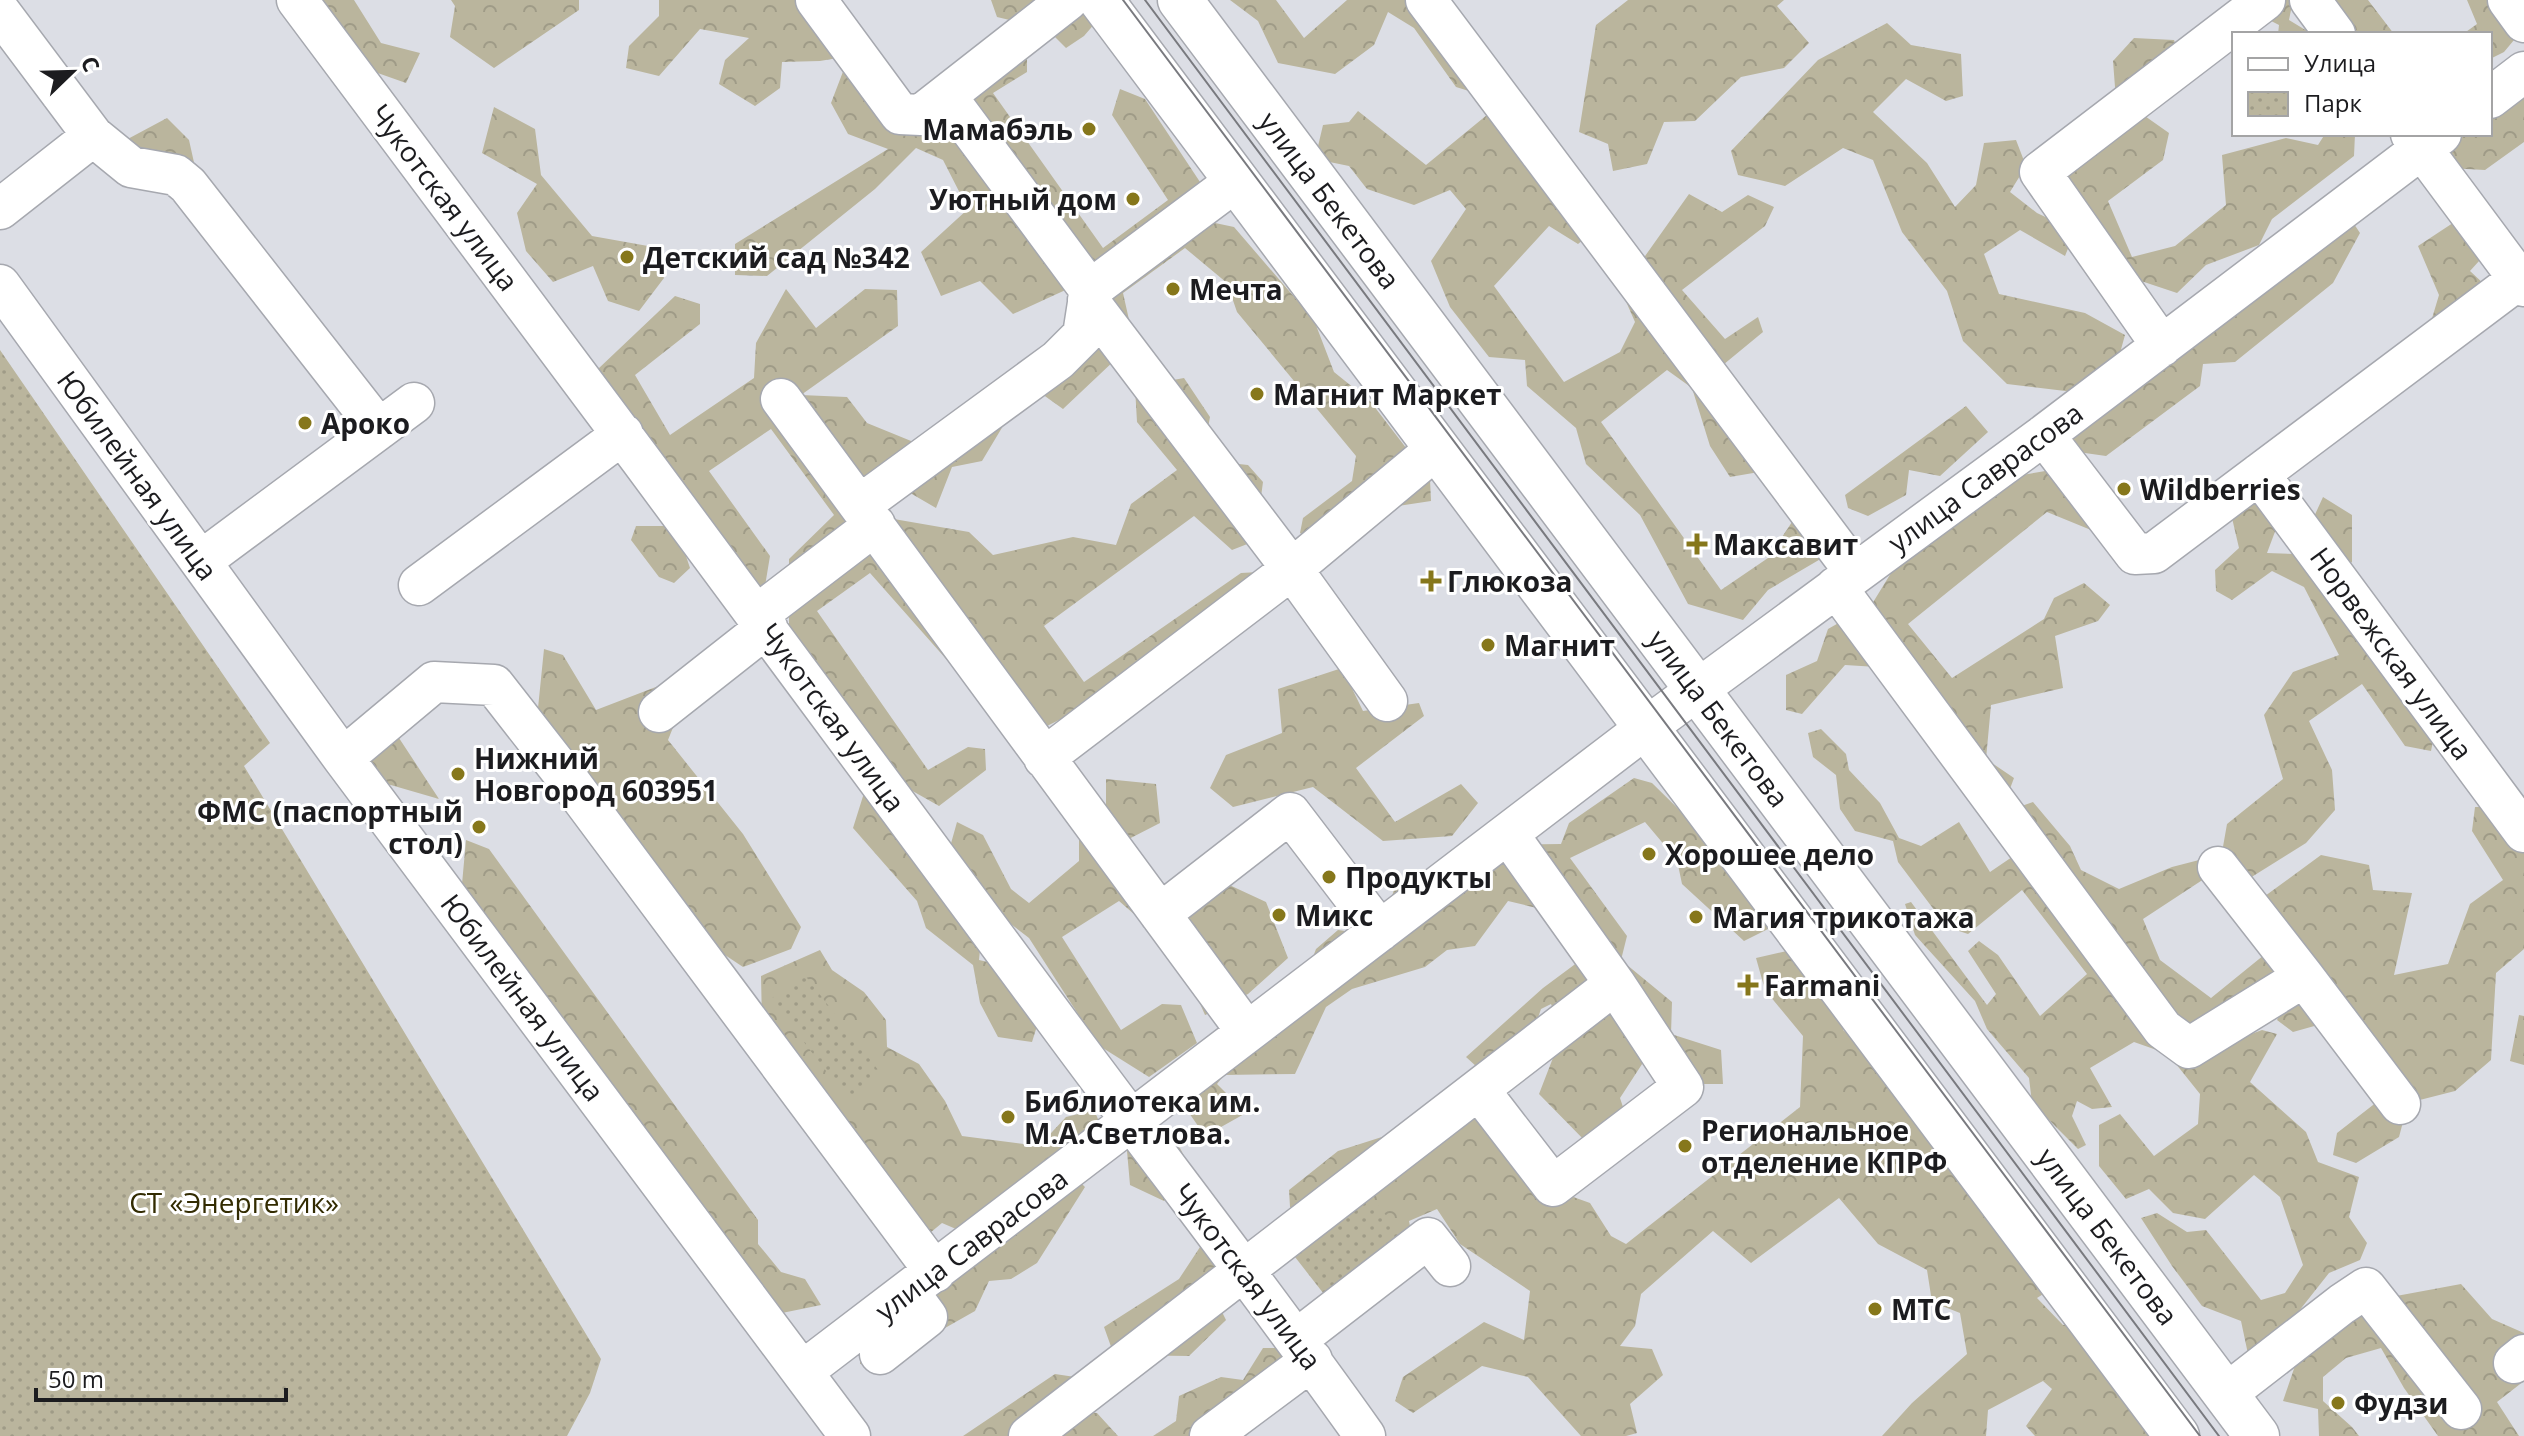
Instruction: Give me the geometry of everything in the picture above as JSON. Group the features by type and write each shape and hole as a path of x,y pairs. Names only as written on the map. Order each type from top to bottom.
{"main road":[{"path":"1101,0 2177,1436"},
{"name":"улица Бекетова","path":"1180,0 2257,1436"}],"street":[{"name":"Чукотская улица","path":"297,0 623,434 1365,1436"},
{"path":"816,0 900,114 921,115 1068,0"},
{"path":"1426,0 1845,580 2163,1029 2189,1048 2304,977"},
{"path":"2162,346 2040,172 2265,0"},
{"path":"2310,0 2334,32"},
{"path":"2508,0 2524,22"},
{"path":"0,12 93,136 131,167 176,175 188,185 379,429"},
{"path":"2492,96 2524,72"},
{"path":"946,96 1387,701"},
{"path":"0,209 93,136"},
{"path":"2044,435 2135,554 2154,553 2521,282 2425,139"},
{"name":"улица Саврасова","path":"803,1371 1646,729 2162,346 2425,139"},
{"path":"659,712 762,621 868,515 1058,360 1083,335 1089,295 1236,181"},
{"name":"Юбилейная улица","path":"0,285 343,758 803,1371 833,1430"},
{"path":"781,399 1247,1032"},
{"path":"201,561 414,403"},
{"path":"419,585 623,434"},
{"path":"1044,758 1292,569 1436,449"},
{"name":"Норвежская улица","path":"2259,474 2524,832"},
{"path":"343,758 434,682 494,685 578,794 922,1281 927,1317 880,1354"},
{"path":"1160,914 1290,813 1380,931"},
{"path":"1479,1090 1553,1186 1683,1087 1615,984 1508,834"},
{"path":"2218,867 2400,1104"},
{"path":"1029,1436 1615,984"},
{"path":"1210,1436 1428,1238 1450,1266"},
{"path":"2226,1394 2366,1288 2461,1409"}],"green space":[{"path":"320,0 354,0 381,43 420,53 406,83 372,71"},
{"path":"451,0 579,0 579,10 494,68 450,37 455,6"},
{"path":"659,0 806,0 902,95 937,118 965,91 1027,53 1027,72 993,93 1103,248 1168,200 1112,115 1120,89 1145,99 1200,182 1201,220 1234,227 1314,320 1334,372 1370,401 1430,479 1431,501 1398,506 1335,552 1300,533 1303,518 1352,481 1356,456 1237,312 1227,283 1185,248 1123,293 1134,342 1063,409 1042,394 1076,320 1072,287 1013,314 980,281 941,296 921,252 968,209 943,160 916,148 875,189 767,276 735,275 735,244 888,149 848,134 831,103 849,56 782,62 780,88 755,106 719,84 725,60 749,38 700,29 659,76 626,68 629,46 659,16"},
{"path":"991,0 1067,0 1102,15 1084,36 1066,48 1047,29 997,17"},
{"path":"1230,0 1276,0 1304,38 1347,0 1438,0 1485,96 1456,87 1414,28 1388,12 1374,45 1335,74 1278,63 1258,21"},
{"path":"1628,0 1784,0 1777,6 1809,43 1784,68 1741,77 1695,121 1664,122 1647,164 1613,171 1608,144 1579,132 1596,25"},
{"path":"2230,0 2293,0 2289,20 2309,32 2278,32 2279,25"},
{"path":"2334,0 2368,0 2392,32 2354,32"},
{"path":"2467,0 2524,0 2524,28 2504,52 2492,58 2492,32 2466,32 2477,24"},
{"path":"1887,23 1911,45 1961,54 1963,96 1946,101 1906,79 1873,112 1927,163 1955,207 1976,185 1984,143 2016,140 2026,166 2010,192 2037,213 2075,231 2065,256 2020,230 1984,254 1999,294 2085,313 2125,335 2115,371 2082,393 2007,384 1963,341 1947,291 1902,232 1873,160 1843,148 1785,186 1738,175 1731,151 1818,60"},
{"path":"2134,38 2174,40 2179,53 2125,102 2169,133 2163,160 2108,201 2132,257 2175,246 2226,205 2222,155 2286,138 2318,145 2324,136 2355,136 2354,156 2272,219 2259,245 2206,265 2177,293 2114,272 2052,180 2064,127 2116,100 2113,61"},
{"path":"2524,88 2524,142 2485,170 2447,168 2446,145 2456,136 2492,136 2492,105"},
{"path":"494,107 535,129 541,175 592,236 648,246 664,278 639,311 608,301 593,266 553,282 526,251 517,213 537,184 482,153"},
{"path":"1493,110 1545,136 1522,162 1570,196 1589,235 1578,244 1549,226 1494,286 1564,382 1620,352 1635,322 1621,290 1689,194 1722,212 1748,195 1774,207 1765,226 1682,290 1725,339 1758,317 1763,332 1712,374 1748,399 1767,420 1759,472 1730,477 1710,446 1692,388 1667,370 1601,422 1721,590 1768,558 1792,522 1817,531 1829,554 1768,590 1743,620 1688,604 1640,515 1586,464 1576,428 1527,386 1525,360 1489,357 1450,307 1431,261 1466,209 1450,190 1414,205 1367,189 1349,166 1315,159 1323,125 1349,122 1358,111 1426,165"},
{"path":"167,118 189,140 197,176 124,141"},
{"path":"2346,212 2360,233 2333,283 2235,362 2203,364 2200,386 2106,456 2078,452 2064,432"},
{"path":"2462,217 2489,250 2470,271 2485,285 2430,325 2439,295 2418,246"},
{"path":"786,289 816,328 865,289 897,290 898,326 801,395 847,397 867,423 916,443 1009,416 982,461 952,467 936,508 905,490 870,487 888,518 969,532 993,555 1073,537 1116,545 1131,504 1177,470 1137,422 1135,387 1184,378 1210,417 1202,460 1248,465 1263,482 1255,541 1232,550 1194,516 1044,626 1084,682 1241,573 1259,572 1197,651 1047,726 1000,720 870,573 817,611 928,770 968,747 985,749 986,770 939,806 909,789 789,633 789,559 834,515 771,429 709,471 770,556 764,592 598,369 675,296 700,304 700,324 635,375 670,435 754,378 756,343"},
{"name":"СТ «Энергетик»","path":"0,350 270,743 244,766 601,1359 590,1393 567,1436 0,1436"},
{"path":"1966,406 1988,432 1940,476 1909,470 1906,495 1868,516 1848,508 1845,495"},
{"path":"2057,469 2126,522 2091,530 2047,512 1908,624 1952,678 2044,619 2054,598 2084,583 2110,605 2098,621 2055,636 2063,688 1991,705 1986,759 2014,778 2005,802 1933,753 1877,667 1845,665 1802,714 1786,710 1786,675 1817,661 1828,629 1872,604 1891,573 1999,479"},
{"path":"2260,493 2282,513 2267,553 2297,554 2323,497 2352,515 2352,562 2327,582 2437,722 2431,751 2405,746 2362,684 2309,721 2332,770 2335,810 2306,843 2250,878 2221,858 2227,824 2283,779 2264,715 2293,672 2339,655 2304,587 2272,571 2232,600 2216,591 2215,570 2239,548 2232,518"},
{"path":"636,526 665,526 686,556 690,568 674,583 659,577 631,540"},
{"path":"544,649 563,655 596,710 661,685 682,705 668,740 743,834 801,927 791,949 743,967 692,933 537,718"},
{"path":"1342,668 1363,711 1419,703 1424,716 1356,768 1395,822 1461,784 1478,803 1452,836 1383,841 1313,787 1233,807 1210,788 1226,755 1282,733 1278,689"},
{"path":"410,715 399,738 439,799 377,781 358,721"},
{"path":"1821,729 1846,754 1849,770 1880,803 1899,838 1921,846 1959,822 1990,872 2012,857 1996,815 2033,802 2070,846 2081,870 2119,889 2172,867 2203,859 2207,877 2143,919 2160,960 2211,998 2264,955 2280,980 2219,1046 2262,1030 2277,1034 2250,1082 2306,1132 2318,1162 2359,1177 2349,1217 2367,1243 2360,1260 2329,1273 2295,1316 2248,1354 2241,1321 2202,1306 2141,1218 2157,1213 2187,1232 2206,1230 2261,1300 2285,1293 2303,1265 2280,1197 2254,1175 2205,1219 2173,1213 2149,1189 2126,1199 2099,1166 2099,1125 2120,1114 2154,1156 2198,1124 2200,1094 2168,1054 2134,1042 2090,1068 2112,1107 2092,1109 2077,1101 2072,1116 2086,1145 2078,1149 2032,1103 2029,1078 1987,1029 1975,1001 1915,935 1905,904 1911,902 1987,1005 1996,994 1968,951 1979,941 1998,955 2040,1016 2087,974 2022,890 1968,934 1947,927 1898,862 1893,841 1855,831 1840,809 1836,775 1813,757 1808,733"},
{"path":"1634,778 1652,783 1713,843 1717,863 1764,903 1768,929 1744,941 1682,884 1677,860 1645,822 1570,858 1627,936 1621,960 1672,1002 1671,1034 1721,1050 1723,1084 1694,1084 1659,1038 1620,1098 1627,1119 1591,1147 1539,1094 1563,1032 1551,1004 1541,1009 1529,1044 1477,1067 1466,1057 1543,988 1578,962 1541,909 1508,901 1475,946 1447,950 1425,967 1352,989 1326,1007 1295,1074 1224,1075 1217,1084 1246,1113 1205,1136 1178,1097 1290,1018 1316,949 1338,930 1359,933 1386,917 1395,886 1413,874 1453,886 1501,845 1561,844 1569,823"},
{"path":"1106,779 1156,784 1160,823 1119,844 1151,883 1225,883 1266,902 1288,958 1248,994 1205,1015 1191,983 1158,935 1119,901 1062,937 1121,1030 1162,1004 1181,1005 1197,1043 1149,1077 1098,1045 1029,938 984,903 950,847 957,822 983,835 1011,889 1029,903 1079,861 1079,836 1106,821"},
{"path":"864,793 982,929 979,960 1010,967 1042,1010 1032,1042 998,1037 980,1003 973,965 926,928 917,901 853,828"},
{"path":"2524,806 2524,949 2496,973 2491,1060 2455,1091 2408,1103 2399,1137 2356,1163 2333,1155 2337,1133 2382,1098 2325,1023 2293,1032 2277,1020 2291,992 2265,896 2321,855 2369,865 2373,890 2412,893 2394,975 2448,964 2470,904 2503,880 2472,831 2475,807"},
{"path":"466,840 489,849 758,1220 758,1244 781,1272 805,1279 821,1305 782,1313 461,895"},
{"path":"820,950 832,970 864,992 886,1020 887,1047 919,1064 945,1101 962,1136 1039,1146 1066,1117 1094,1110 1102,1128 1074,1176 1085,1187 1037,1263 1011,1279 989,1281 975,1311 945,1328 921,1329 896,1367 860,1364 861,1321 970,1235 942,1223 913,1247 762,1022 761,976"},
{"path":"1787,951 1848,1001 1843,1030 1883,1063 1892,1094 1928,1107 2062,1282 2037,1298 2063,1325 2087,1319 2166,1436 2035,1436 2026,1426 2052,1389 2043,1381 1988,1410 1986,1436 1882,1436 1912,1403 1967,1354 1960,1313 1932,1302 1927,1270 1878,1244 1839,1198 1751,1263 1713,1231 1641,1294 1635,1326 1620,1346 1652,1349 1663,1375 1630,1404 1637,1433 1626,1436 1581,1436 1528,1377 1482,1366 1413,1413 1395,1401 1403,1377 1484,1322 1524,1340 1530,1291 1460,1244 1437,1209 1409,1221 1416,1255 1330,1230 1290,1207 1289,1190 1338,1151 1385,1136 1450,1089 1512,1123 1508,1162 1523,1179 1590,1203 1611,1236 1626,1244 1800,1107 1803,1036 1765,990 1756,958"},
{"path":"804,974 882,1075 849,1101 771,999"},
{"path":"2519,1015 2524,1016 2524,1065 2510,1061"},
{"path":"1153,1136 1180,1148 1194,1176 1164,1201 1130,1185 1127,1151"},
{"path":"1365,1188 1404,1239 1327,1298 1288,1248"},
{"path":"1202,1244 1229,1273 1208,1284 1226,1320 1189,1356 1114,1355 1104,1327 1179,1279"},
{"path":"2461,1284 2492,1319 2524,1333 2524,1381 2497,1402 2519,1436 2438,1436 2404,1388 2381,1348 2346,1358 2323,1377 2323,1401 2359,1436 2319,1436 2318,1409 2283,1401 2299,1354 2380,1299"},
{"path":"1263,1348 1284,1348 1286,1368 1201,1436 1153,1436 1176,1421 1179,1396 1221,1377 1243,1380"},
{"path":"1055,1374 1075,1377 1056,1409 1097,1413 1118,1436 963,1436"}],"tram line":[{"path":"1123,0 2200,1436"},
{"path":"1145,0 2219,1436"}],"place":[{"name":"Мамабэль","path":"1089,129"},
{"name":"Уютный дом","path":"1133,199"},
{"name":"Детский сад №342","path":"627,257"},
{"name":"Мечта","path":"1173,289"},
{"name":"Магнит Маркет","path":"1257,394"},
{"name":"Ароко","path":"305,423"},
{"name":"Wildberries","path":"2124,489"},
{"name":"Максавит","path":"1697,544"},
{"name":"Глюкоза","path":"1431,581"},
{"name":"Магнит","path":"1488,645"},
{"name":"Нижний Новгород 603951","path":"458,774"},
{"name":"ФМС (паспортный стол)","path":"479,827"},
{"name":"Хорошее дело","path":"1649,854"},
{"name":"Продукты","path":"1329,877"},
{"name":"Микс","path":"1279,915"},
{"name":"Магия трикотажа","path":"1696,917"},
{"name":"Farmani","path":"1748,985"},
{"name":"Библиотека им. М.А.Светлова.","path":"1008,1117"},
{"name":"Региональное отделение КПРФ","path":"1685,1146"},
{"name":"МТС","path":"1875,1309"},
{"name":"Фудзи","path":"2338,1403"}]}
